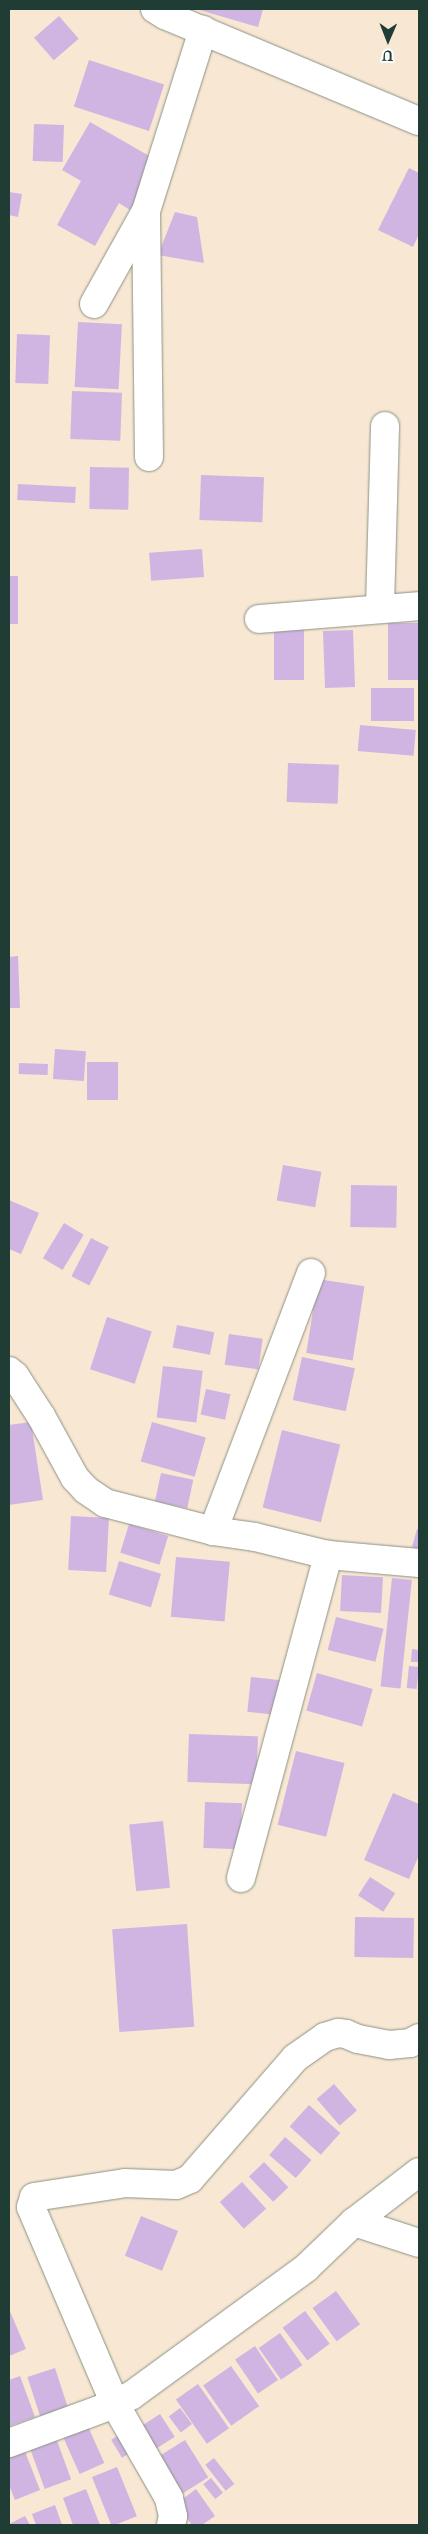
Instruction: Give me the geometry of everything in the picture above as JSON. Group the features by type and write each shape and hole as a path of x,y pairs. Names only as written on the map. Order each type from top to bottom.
{"street":[{"path":"155,9 165,15 419,121"},
{"path":"94,304 146,211 203,30"},
{"path":"146,211 149,457"},
{"path":"380,607 384,426"},
{"path":"259,619 380,607 419,606"},
{"path":"213,1531 311,1273"},
{"path":"9,1371 15,1376 41,1416 76,1478 86,1490 105,1502 213,1531 256,1537 328,1555 419,1563"},
{"path":"241,1878 328,1555"},
{"path":"171,2525 173,2516 169,2498 115,2404 31,2207 34,2197 125,2183 176,2185 190,2179 294,2058 325,2037 346,2034 358,2040 389,2045 410,2043 419,2038"},
{"path":"9,2443 115,2404 155,2378 306,2268 354,2222 419,2172"},
{"path":"354,2222 419,2243"}],"building":[{"path":"196,9 263,9 258,27"},
{"path":"59,16 79,39 54,60 34,38"},
{"path":"89,60 164,84 149,131 74,107"},
{"path":"90,122 158,161 130,210 119,203 95,246 57,225 81,181 62,170"},
{"path":"34,124 64,125 63,162 33,161"},
{"path":"409,168 419,173 419,234 413,247 378,230"},
{"path":"9,192 22,194 18,217 9,215"},
{"path":"175,212 197,217 204,263 158,255"},
{"path":"78,322 122,324 119,389 75,387"},
{"path":"17,334 50,335 48,384 15,383"},
{"path":"72,391 122,393 120,441 70,439"},
{"path":"90,467 129,468 128,510 89,509"},
{"path":"201,475 264,477 262,522 199,520"},
{"path":"18,484 76,487 75,503 17,500"},
{"path":"202,549 204,577 151,581 149,553"},
{"path":"9,576 18,576 18,624 9,624"},
{"path":"388,623 419,623 419,680 388,680"},
{"path":"274,626 304,626 304,680 274,680"},
{"path":"353,630 355,687 325,688 323,631"},
{"path":"371,688 414,688 414,721 371,721"},
{"path":"360,725 416,730 414,756 358,751"},
{"path":"288,763 339,765 338,804 287,802"},
{"path":"18,956 20,1008 9,1008 9,957"},
{"path":"55,1049 86,1051 84,1081 53,1079"},
{"path":"87,1062 118,1062 118,1100 87,1100"},
{"path":"19,1063 48,1064 48,1075 19,1074"},
{"path":"283,1165 321,1172 315,1207 277,1200"},
{"path":"351,1185 397,1186 396,1228 350,1227"},
{"path":"9,1200 39,1213 21,1254 9,1249"},
{"path":"64,1223 84,1235 63,1270 43,1258"},
{"path":"91,1238 109,1247 89,1285 71,1276"},
{"path":"318,1279 364,1286 353,1360 306,1353"},
{"path":"107,1317 152,1332 135,1384 90,1369"},
{"path":"177,1325 214,1332 210,1355 173,1348"},
{"path":"229,1334 263,1339 258,1369 225,1365"},
{"path":"302,1357 355,1368 346,1411 293,1400"},
{"path":"163,1366 203,1371 196,1422 157,1418"},
{"path":"206,1389 230,1394 225,1420 201,1414"},
{"path":"31,1422 43,1500 9,1505 9,1425"},
{"path":"152,1422 206,1437 195,1477 141,1461"},
{"path":"282,1430 340,1445 321,1522 263,1508"},
{"path":"161,1473 193,1480 187,1508 155,1501"},
{"path":"71,1516 109,1518 106,1572 68,1570"},
{"path":"129,1524 168,1536 159,1565 120,1553"},
{"path":"417,1529 419,1530 419,1549 412,1547"},
{"path":"176,1557 230,1562 225,1621 171,1617"},
{"path":"119,1561 161,1574 151,1607 109,1594"},
{"path":"342,1575 383,1577 381,1613 340,1611"},
{"path":"392,1578 412,1580 400,1688 381,1686"},
{"path":"336,1617 384,1629 375,1662 328,1650"},
{"path":"412,1649 419,1650 419,1662 411,1662"},
{"path":"409,1666 419,1667 417,1689 407,1688"},
{"path":"317,1673 373,1689 362,1726 306,1710"},
{"path":"251,1677 281,1680 277,1715 247,1712"},
{"path":"189,1734 258,1736 256,1784 187,1782"},
{"path":"296,1751 345,1763 326,1837 278,1825"},
{"path":"393,1793 419,1804 419,1855 409,1879 364,1860"},
{"path":"205,1802 242,1803 240,1849 203,1848"},
{"path":"163,1821 170,1888 136,1891 129,1825"},
{"path":"370,1877 395,1893 383,1912 358,1895"},
{"path":"355,1917 414,1918 413,1958 354,1957"},
{"path":"187,1924 194,2027 119,2032 112,1929"},
{"path":"334,2084 357,2110 340,2126 317,2099"},
{"path":"309,2105 340,2133 321,2155 290,2127"},
{"path":"285,2137 311,2160 296,2178 269,2155"},
{"path":"264,2162 288,2187 273,2202 249,2177"},
{"path":"242,2182 266,2209 244,2229 220,2202"},
{"path":"141,2216 178,2231 162,2271 125,2256"},
{"path":"336,2291 360,2324 337,2341 313,2308"},
{"path":"9,2309 26,2349 9,2356"},
{"path":"305,2311 330,2344 307,2361 283,2328"},
{"path":"280,2333 302,2365 281,2380 259,2348"},
{"path":"255,2346 278,2380 258,2393 235,2359"},
{"path":"231,2366 259,2406 231,2426 203,2386"},
{"path":"55,2368 68,2407 40,2416 27,2377"},
{"path":"20,2376 35,2417 10,2426 9,2380"},
{"path":"198,2384 229,2428 207,2444 176,2399"},
{"path":"180,2408 192,2424 181,2432 169,2416"},
{"path":"160,2414 175,2437 150,2453 135,2430"},
{"path":"86,2422 104,2463 80,2474 61,2433"},
{"path":"124,2432 135,2450 122,2458 111,2440"},
{"path":"56,2438 71,2479 45,2489 30,2448"},
{"path":"185,2440 208,2477 178,2496 154,2459"},
{"path":"24,2449 40,2490 15,2500 9,2485 9,2455"},
{"path":"214,2458 234,2484 226,2491 205,2465"},
{"path":"117,2467 137,2516 111,2525 92,2477"},
{"path":"211,2478 223,2493 215,2499 203,2484"},
{"path":"86,2489 100,2525 73,2525 63,2498"},
{"path":"196,2489 215,2516 202,2525 192,2525 176,2504"},
{"path":"55,2505 62,2525 36,2525 32,2514"},
{"path":"25,2516 30,2525 9,2525 9,2524"}]}
